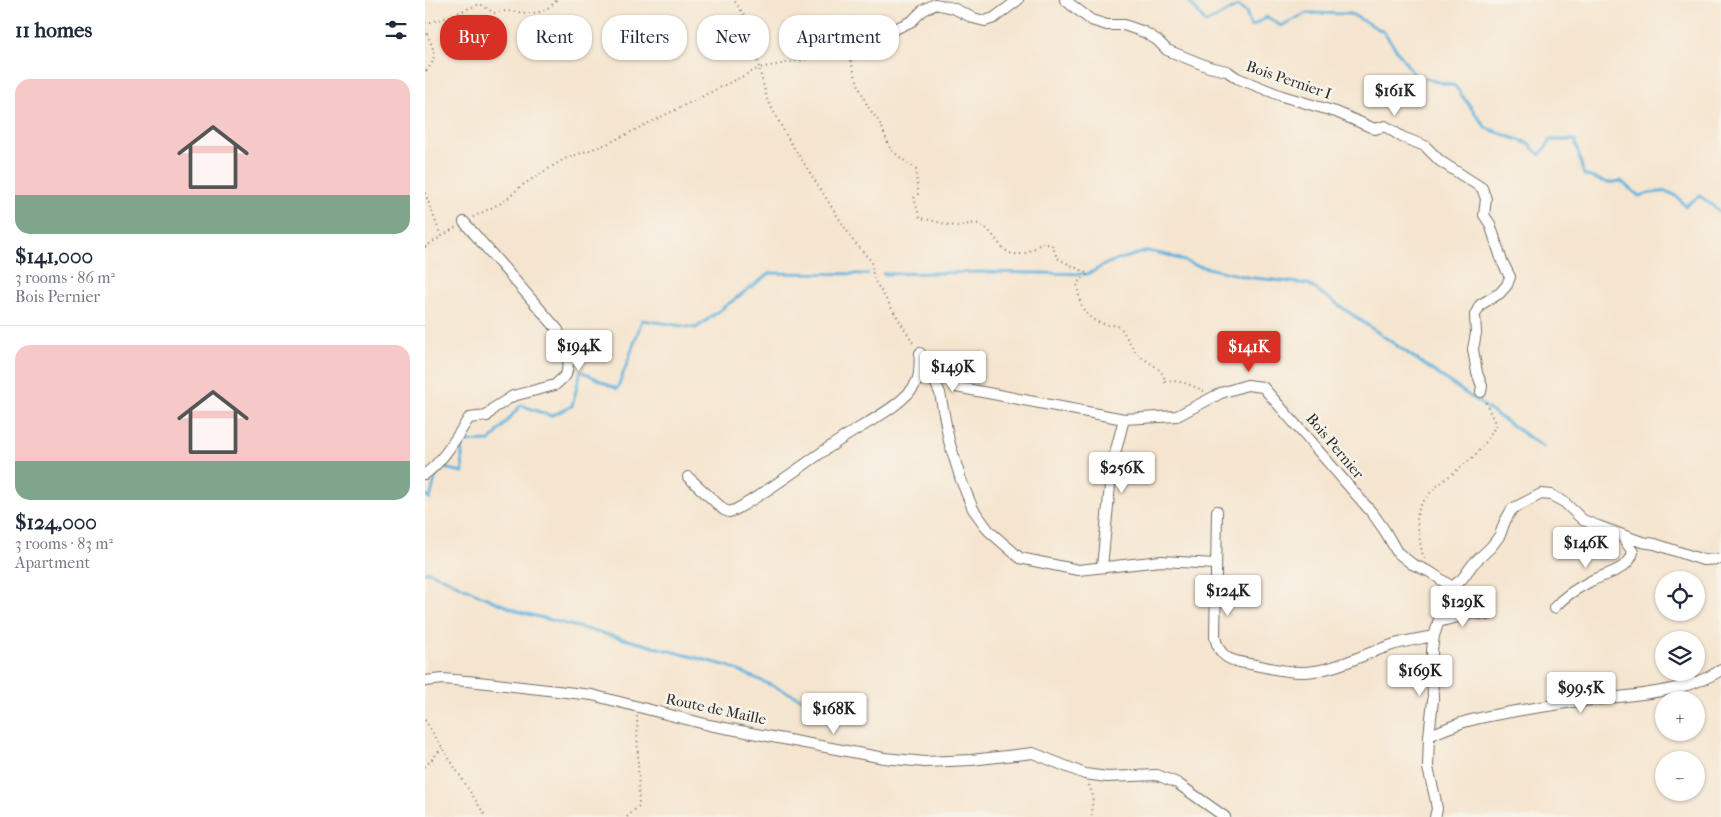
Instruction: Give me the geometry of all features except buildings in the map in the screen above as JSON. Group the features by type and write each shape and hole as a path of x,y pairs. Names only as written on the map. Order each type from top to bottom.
{"street":[{"path":"899,27 912,21 923,11 935,4 953,8 973,18 985,21 994,18 1019,0"},
{"name":"Bois Pernier I","path":"1065,0 1091,20 1107,25 1124,25 1144,32 1157,40 1167,50 1209,67 1227,71 1237,78 1282,96 1336,112 1375,129 1385,126 1425,146 1441,161 1482,188 1486,199 1484,215 1490,224 1502,261 1510,277 1507,285 1500,293 1479,305 1475,315 1476,333 1473,349 1477,373 1483,386 1481,392"},
{"path":"425,474 431,470 448,449 469,418 487,416 494,408 513,396 555,385 566,375 569,361 558,330 463,222"},
{"path":"688,477 724,510 729,512 735,510 776,485 846,436 886,411 907,394 917,381 920,353"},
{"path":"920,353 940,393 949,441 961,480 973,509 989,531 1020,558 1078,570 1161,561 1216,564"},
{"path":"917,381 927,384 940,393"},
{"name":"Bois Pernier","path":"956,387 1124,419 1177,416 1221,393 1247,385 1263,386 1373,514 1397,552 1412,564 1430,572 1452,587"},
{"path":"1102,567 1112,465 1124,419"},
{"path":"1435,817 1436,803 1428,768 1433,700 1431,650 1437,622 1452,587 1491,548 1500,535 1505,521 1512,510 1541,494 1551,495 1564,502 1583,520 1642,542 1655,544 1703,560 1721,560"},
{"path":"1217,511 1215,637 1217,646 1227,659 1304,672 1335,667 1391,645 1434,636"},
{"path":"1554,608 1569,593 1591,580 1617,570 1631,558 1633,552 1619,533"},
{"path":"1437,622 1474,613 1488,615"},
{"path":"1429,736 1462,723 1508,713 1686,686 1707,679 1721,670"},
{"name":"Route de Maille","path":"425,681 469,682 592,695 709,725 884,758 925,762 1033,754 1085,774 1107,777 1157,775 1177,783 1225,817"}],"path":[{"path":"425,24 444,20 461,11 481,4 493,12 527,14 550,8 557,0"},
{"path":"734,0 751,25 767,99 787,135 854,242 872,262 876,283 920,353"},
{"path":"425,29 434,58 433,64 425,72"},
{"path":"425,247 463,222 505,201 521,186 564,159 607,144 759,68 803,60"},
{"path":"851,60 859,87 868,106 880,122 891,150 916,170 917,176 915,181 919,193 914,198 920,218 956,226 976,224 987,228 999,245 1007,252 1019,254 1028,252 1042,243 1052,245 1057,258 1088,274 1077,283 1082,307 1089,318 1107,325 1117,326 1122,330 1127,342 1139,355 1159,370 1165,377 1165,382 1191,384 1207,393 1218,395"},
{"path":"425,192 441,236"},
{"path":"1430,572 1421,550 1417,518 1419,508 1437,485 1474,456 1496,425 1481,392"},
{"path":"627,817 639,806 637,707"},
{"path":"425,720 486,817"},
{"path":"425,766 442,748"},
{"path":"1085,774 1093,796 1091,817"}],"waterway":[{"path":"1188,0 1206,23 1238,6 1246,12 1251,27 1267,17 1281,26 1307,13 1351,14 1384,32 1415,76 1455,86 1486,128 1527,143 1540,155 1551,140 1575,140 1584,175 1608,183 1621,181 1639,196 1660,192 1670,193 1675,195 1685,206 1700,196 1721,212"},
{"path":"883,274 985,272 1088,274 1108,263 1147,251 1246,277 1308,284 1543,447"},
{"path":"425,494 430,499 438,467 463,472 461,442 490,441 521,405 551,416 572,406 581,371 617,389 642,320 696,328 770,273 868,274"},
{"path":"425,572 430,572 520,612 728,666 816,705 857,700"}]}
